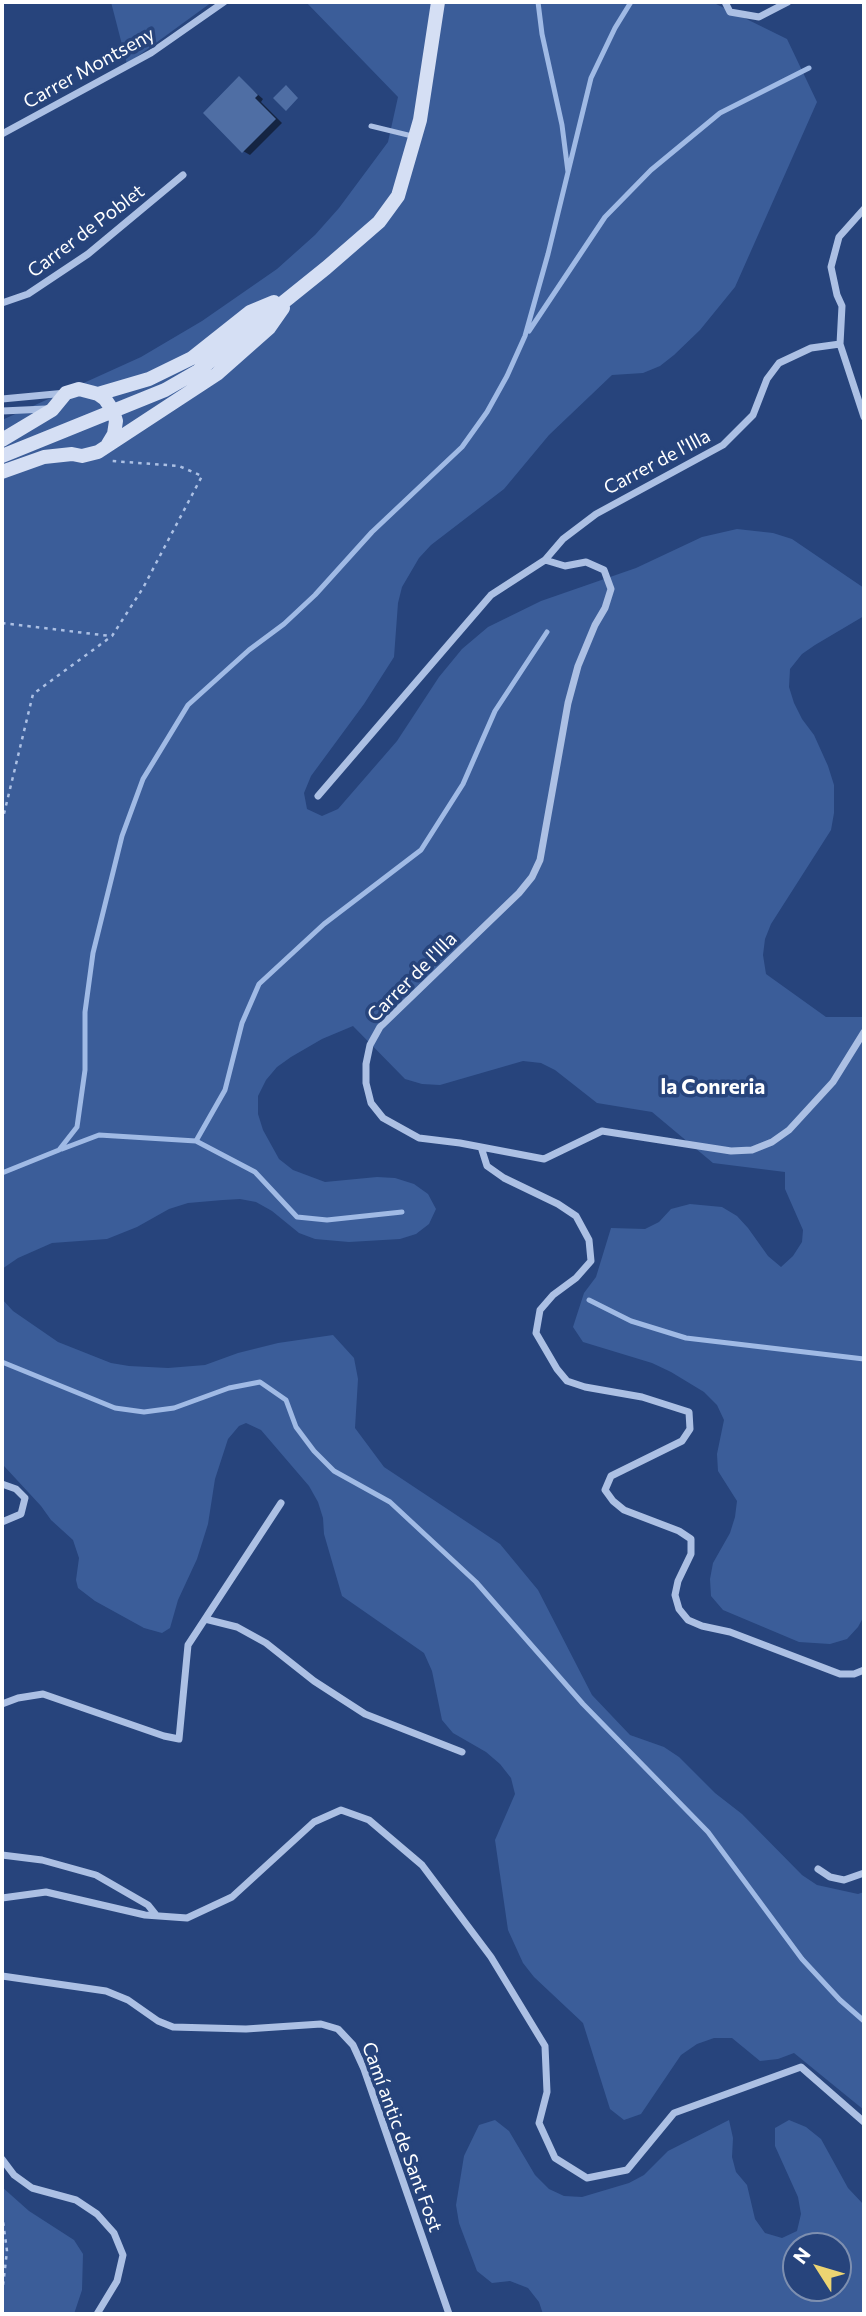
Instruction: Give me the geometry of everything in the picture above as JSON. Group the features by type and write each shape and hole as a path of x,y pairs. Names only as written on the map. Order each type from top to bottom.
{"street":[{"name":"Carrer Montseny","path":"2,134 152,53 224,2"},
{"path":"2,456 165,390 198,371 379,222 389,210 404,181 420,120 438,2"},
{"path":"725,2 730,12 759,17 788,2"},
{"name":"Carrer de Poblet","path":"2,303 28,293 88,254 183,175"},
{"path":"864,209 839,237 831,267 842,306 840,344 864,417"},
{"path":"98,394 149,379 192,358 250,312 291,295"},
{"path":"2,472 32,461 72,454 89,455 108,444 216,374 269,328 291,295"},
{"name":"Carrer de l'Illa","path":"318,796 491,595 545,561 563,540 596,514 723,445 753,415 767,379 779,363 811,348 840,344"},
{"path":"2,399 66,393 79,389 98,394 113,411 116,421 114,434 108,444"},
{"path":"2,440 52,410 66,393"},
{"path":"2,411 52,410"},
{"path":"52,410 51,426 54,434 60,446 72,454"},
{"name":"Carrer de l'Illa","path":"545,561 565,566 586,562 604,570 611,589 578,666 573,685 540,860 532,877 519,893 380,1027 370,1045 366,1064 366,1083 371,1103 383,1118 419,1138 544,1159 602,1131 731,1151 752,1150 772,1142 789,1130 833,1082 864,1032"},
{"path":"481,1147 487,1166 538,1196 558,1203 576,1216 589,1240 591,1261 540,1310 536,1333 557,1369 567,1381 585,1387 642,1397 689,1412 690,1429 682,1441 611,1476 605,1490 624,1510 679,1531 691,1539 691,1554 678,1581 675,1595 679,1609 688,1620 702,1626 730,1632 840,1674 854,1674 864,1670"},
{"path":"2,1484 16,1489 25,1497 21,1514 2,1522"},
{"path":"2,1704 43,1694 178,1739 188,1645 281,1503"},
{"path":"205,1619 237,1627 266,1643 314,1681 365,1714 462,1752"},
{"path":"2,1898 46,1892 145,1915 187,1918 232,1896 314,1822 341,1810 369,1820 422,1865 491,1957 545,2046 547,2092 539,2123 555,2158 587,2178 627,2170 674,2113 801,2067 864,2122"},
{"path":"2,1855 42,1860 96,1875 148,1905 156,1916"},
{"path":"818,1869 830,1877 844,1880 864,1873"},
{"path":"2,1982 6,1977"},
{"name":"Camí antic de Sant Fost","path":"6,1977 106,1990 173,2027 246,2029 321,2024 338,2029 353,2045 364,2069 449,2314"},
{"path":"2,2159 14,2175 33,2188 76,2200 97,2214 114,2233 123,2255 117,2281 97,2314"}],"lane":[{"path":"371,126 415,137"}],"path":[{"path":"2,822 33,694 112,636 143,588 202,476 179,466 97,460 89,455"},
{"path":"2,623 112,636"},
{"path":"2,2214 7,2251 2,2294"}],"shaded area":[{"path":"111,2 212,2 127,64"},
{"path":"306,2 712,2 787,39 817,102 735,287 700,330 660,366 643,373 612,375 549,435 504,489 431,545 419,558 402,587 398,603 394,657 364,704 311,776 304,793 307,809 322,816 338,809 397,741 439,677 462,649 488,627 541,601 636,568 702,537 737,529 773,533 792,539 864,588 864,616 802,654 790,669 789,687 794,703 814,735 834,785 834,813 831,830 771,924 763,955 766,974 826,1017 864,1017 864,1616 847,1639 830,1644 799,1642 723,1610 711,1596 710,1579 713,1563 730,1533 737,1501 718,1471 717,1454 724,1420 717,1405 704,1392 652,1363 583,1342 573,1327 584,1293 596,1277 611,1228 645,1229 659,1222 671,1209 690,1204 722,1207 737,1216 768,1256 781,1267 793,1256 802,1242 803,1230 785,1189 785,1172 713,1163 652,1112 597,1103 555,1070 541,1063 523,1061 440,1085 422,1084 405,1079 353,1026 322,1039 291,1057 277,1067 266,1080 258,1096 258,1114 263,1130 279,1159 293,1170 325,1182 377,1177 395,1178 414,1184 428,1194 436,1209 429,1224 416,1234 400,1239 349,1242 315,1239 299,1233 256,1202 223,1200 188,1203 169,1209 137,1227 107,1239 52,1243 18,1258 2,1269 2,420 141,357 202,321 277,269 315,235 339,208 388,142 398,97"},
{"path":"2,1299 13,1311 58,1342 111,1363 129,1366 168,1368 205,1365 278,1343 333,1335 354,1358 358,1379 355,1428 384,1467 500,1544 538,1590 592,1695 630,1735 664,1747 679,1757 715,1793 742,1814 802,1875 817,1885 858,1894 864,1892 864,2110 794,2053 778,2059 760,2061 732,2038 714,2038 697,2044 681,2055 641,2114 624,2120 610,2109 583,2023 534,1977 523,1963 508,1930 495,1840 515,1794 511,1778 486,1752 453,1733 442,1720 432,1671 424,1653 342,1596 324,1534 323,1518 309,1486 261,1430 246,1423 239,1426 228,1439 215,1479 208,1524 170,1628 162,1633 144,1628 95,1601 78,1588 76,1580 79,1558 73,1540 51,1520 4,1466"},
{"path":"495,2120 509,2131 535,2175 549,2189 564,2196 582,2197 629,2183 644,2175 668,2151 729,2120 733,2138 732,2157 736,2172 747,2185 755,2219 765,2233 782,2238 782,2302 852,2302 852,2232 795,2232 801,2214 798,2197 775,2146 775,2128 789,2120 806,2127 821,2139 848,2188 864,2205 864,2314 543,2314 539,2302 528,2288 510,2281 492,2283 477,2271 459,2223 456,2205 464,2156 479,2125"},
{"path":"2,2187 29,2211 74,2240 83,2254 82,2290 74,2314 2,2314"}],"building":[{"path":"239,76 258,95 255,98 276,119 242,153 203,113"},
{"path":"286,85 298,98 286,111 273,98"}],"waterway":[{"path":"538,2 542,34 562,125 568,172"},
{"path":"2,1173 59,1150 77,1127 85,1070 85,1012 93,953 122,836 143,779 188,705 315,595 372,532 462,447 487,412 507,376 525,336 591,78 631,2"},
{"path":"529,331 605,217 651,170 720,113 809,68"},
{"path":"62,1149 99,1135 196,1141 225,1090 242,1023 259,984 324,924 421,850 463,784 495,711 547,632"},
{"path":"196,1141 255,1172 297,1217 327,1220 402,1212"},
{"path":"589,1300 631,1321 686,1338 864,1359"},
{"path":"2,1362 115,1408 144,1412 174,1408 229,1388 260,1382 286,1400 296,1427 334,1471 390,1502 476,1582 583,1704 708,1832 802,1959 840,2000 864,2021"}],"district":[{"name":"la Conreria","path":"713,1087"}]}
